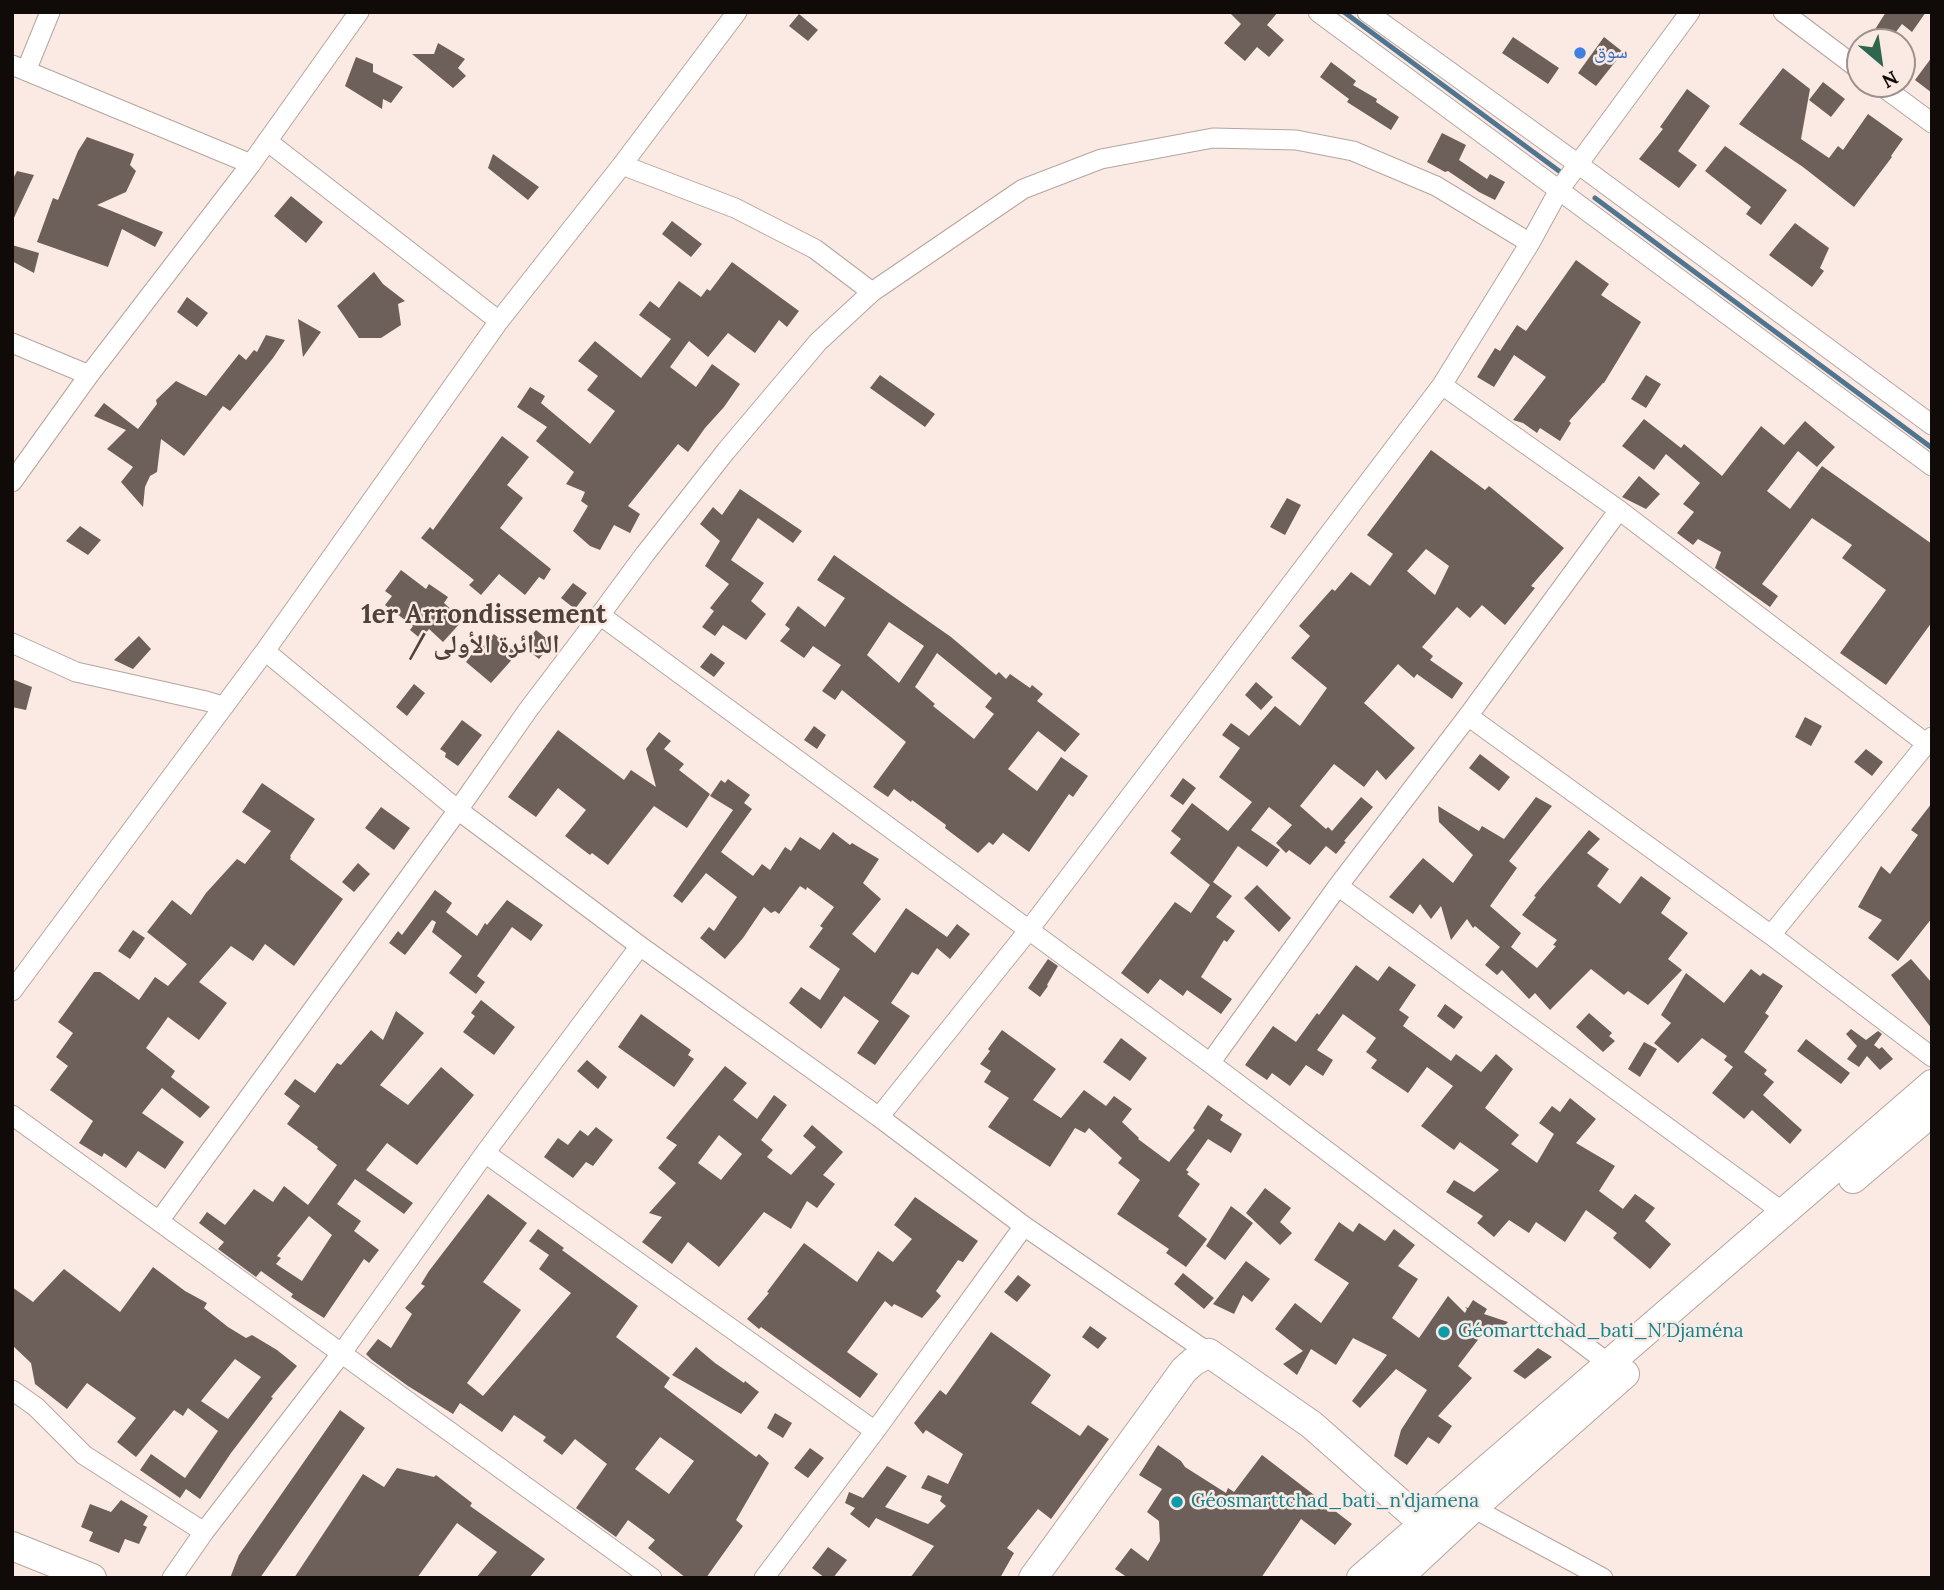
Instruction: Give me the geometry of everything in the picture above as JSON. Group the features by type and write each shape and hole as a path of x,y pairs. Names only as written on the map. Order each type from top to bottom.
{"street":[{"path":"50,12 19,68 251,164"},
{"path":"12,482 89,375 251,164 359,12"},
{"path":"12,992 265,651 499,321 622,165 737,12"},
{"path":"1318,12 1932,466"},
{"path":"1367,12 1932,425"},
{"path":"879,1117 1028,931 1442,385 1559,191 1690,12"},
{"path":"1783,12 1846,59"},
{"path":"1898,98 1932,123"},
{"path":"159,1221 458,810 528,709 645,554 726,451 818,342 872,292 1023,189 1101,159 1213,138 1296,140 1353,151 1436,186 1530,243"},
{"path":"267,141 499,321"},
{"path":"622,165 758,219 815,249 872,292"},
{"path":"12,343 89,375"},
{"path":"1442,385 1619,510 1929,741 1771,935"},
{"path":"1210,1063 1338,886 1468,716 1619,510"},
{"path":"600,615 1210,1063 1608,1363"},
{"path":"12,643 76,672 223,706"},
{"path":"265,651 458,810 640,946 879,1117 1024,1226 1312,1425 1424,1524"},
{"path":"1468,716 1771,935 1932,1057"},
{"path":"1338,886 1784,1213"},
{"path":"172,1578 204,1532 341,1354 485,1153 640,946"},
{"path":"1361,1578 1932,1084"},
{"path":"1398,1578 1629,1370 1932,1112"},
{"path":"12,1115 652,1578"},
{"path":"485,1153 875,1431"},
{"path":"764,1578 1024,1226"},
{"path":"1033,1578 1184,1370 1209,1353"},
{"path":"12,1390 36,1407 83,1455 204,1532"},
{"path":"1473,1508 1603,1578"},
{"path":"12,1546 92,1578"},
{"path":"12,1565 44,1578"}],"building":[{"path":"1229,12 1278,12 1267,25 1284,40 1269,57 1257,47 1245,61 1224,43 1241,24"},
{"path":"1886,12 1926,12 1915,28 1907,28 1902,24 1899,28 1876,28"},
{"path":"799,14 818,30 808,41 789,26"},
{"path":"1513,37 1559,68 1548,84 1502,53"},
{"path":"1604,37 1623,52 1596,86 1578,73"},
{"path":"438,43 465,59 458,68 466,76 453,88 412,54 434,54"},
{"path":"356,57 373,64 373,72 403,87 391,103 383,99 382,109 345,86"},
{"path":"1932,57 1932,93 1916,79"},
{"path":"1331,62 1356,81 1353,85 1377,99 1376,102 1399,117 1391,130 1347,102 1349,99 1320,77"},
{"path":"1783,68 1810,89 1801,139 1829,158 1838,146 1843,150 1868,114 1903,139 1854,207 1803,167 1739,124"},
{"path":"1823,82 1845,99 1831,117 1809,100"},
{"path":"1687,89 1710,106 1678,151 1697,165 1679,188 1639,159 1663,129 1660,127"},
{"path":"1442,133 1466,145 1459,160 1487,179 1490,174 1505,182 1495,200 1448,171 1445,172 1427,162"},
{"path":"87,137 134,154 130,165 136,171 126,192 97,205 163,232 155,247 122,229 108,267 37,242 53,198 58,200 78,151"},
{"path":"1725,146 1787,190 1761,225 1746,214 1751,207 1705,171"},
{"path":"493,154 539,187 528,200 488,168"},
{"path":"17,171 34,175 12,222 12,181"},
{"path":"291,196 323,222 306,243 274,216"},
{"path":"672,221 702,244 691,257 662,234"},
{"path":"1795,223 1829,248 1820,268 1824,271 1812,287 1769,255"},
{"path":"12,245 39,253 34,273 12,261"},
{"path":"1576,260 1609,284 1601,295 1641,322 1604,383 1569,421 1571,423 1560,441 1540,428 1537,433 1523,423 1513,420 1546,377 1514,355 1494,387 1477,377 1495,348 1500,351 1517,325 1526,331"},
{"path":"732,262 799,311 787,327 779,320 755,353 728,333 708,357 689,341 670,367 696,387 712,364 740,384 688,452 678,444 628,506 640,514 630,533 614,525 600,550 590,546 573,531 588,506 581,501 585,492 566,484 574,472 536,441 547,427 517,407 530,387 545,396 541,403 590,444 615,411 587,390 598,376 578,361 595,341 641,378 671,339 639,315 650,301 659,308 679,281 701,297 707,289 710,291"},
{"path":"374,272 383,284 405,301 398,304 401,325 381,338 359,338 337,306"},
{"path":"187,297 208,313 197,327 177,312"},
{"path":"298,319 321,332 303,357"},
{"path":"266,335 285,340 230,411 223,406 184,456 161,439 157,472 150,476 145,487 143,507 121,482 133,467 107,449 126,430 94,416 104,403 138,429 157,404 156,400 176,381 206,396 239,354 246,360 254,350 257,352"},
{"path":"880,375 935,414 925,427 870,388"},
{"path":"1646,375 1661,384 1646,408 1631,399"},
{"path":"1644,419 1681,448 1684,444 1722,476 1761,426 1784,445 1805,421 1835,447 1817,467 1798,451 1767,491 1790,509 1822,466 1932,544 1932,622 1886,685 1840,653 1886,590 1842,558 1852,545 1812,518 1762,584 1778,596 1770,607 1715,568 1721,552 1698,539 1693,545 1677,533 1694,512 1683,504 1700,483 1666,454 1654,470 1622,446"},
{"path":"502,436 529,457 507,485 523,498 500,528 551,569 544,580 539,577 525,595 499,574 481,595 469,585 474,580 421,538 430,527 433,530"},
{"path":"1431,450 1485,490 1489,486 1564,548 1531,586 1535,588 1505,625 1482,605 1470,618 1457,607 1422,647 1433,656 1430,660 1463,683 1452,699 1417,674 1414,678 1398,664 1364,703 1415,748 1386,780 1377,770 1364,787 1334,764 1300,806 1326,829 1328,827 1332,831 1361,797 1373,807 1336,854 1326,846 1310,865 1289,850 1286,853 1276,843 1292,825 1269,807 1251,830 1280,850 1267,867 1238,846 1213,882 1232,896 1216,917 1235,931 1227,942 1224,940 1201,977 1232,999 1221,1014 1187,990 1183,996 1160,979 1148,994 1121,973 1175,902 1191,913 1210,885 1170,853 1181,839 1171,831 1192,803 1228,831 1252,802 1219,777 1240,748 1222,735 1231,723 1249,736 1275,706 1300,726 1327,688 1291,658 1310,636 1299,626 1351,572 1370,586 1393,554 1367,535","holes":["1426,549 1449,566 1435,595 1407,571"]},
{"path":"1639,476 1660,494 1646,509 1622,497"},
{"path":"740,489 802,531 793,543 758,518 731,560 764,583 751,601 766,614 746,640 723,625 715,636 702,627 714,611 710,608 729,584 705,566 720,541 700,524 713,507 722,515"},
{"path":"1287,498 1301,505 1285,535 1270,527"},
{"path":"80,526 101,540 88,555 66,541"},
{"path":"834,555 951,637 996,675 999,672 1006,679 1010,674 1030,688 1032,685 1043,694 1037,701 1080,734 1065,752 1038,731 1008,769 1037,791 1061,757 1088,776 1073,797 1069,794 1029,852 1003,833 993,845 989,842 978,853 912,800 911,802 894,789 888,797 873,787 906,742 842,690 835,700 822,691 841,665 813,646 804,658 780,641 790,629 785,625 798,606 825,627 845,598 817,580","holes":["889,622 924,646 899,683 867,655","937,653 992,698 985,707 994,714 974,739 933,706 935,704 915,687"]},
{"path":"401,570 426,589 429,584 448,597 444,603 463,620 443,642 429,629 421,639 410,630 413,626 385,605 392,596 385,591"},
{"path":"573,583 587,593 575,609 561,598"},
{"path":"536,630 552,643 539,659 523,646"},
{"path":"494,634 517,654 491,683 466,662 476,649 479,651"},
{"path":"139,636 151,649 133,669 114,660"},
{"path":"711,653 725,663 714,677 700,667"},
{"path":"12,679 32,687 26,710 12,707"},
{"path":"1256,682 1273,697 1261,710 1245,695"},
{"path":"414,684 425,693 407,716 396,707"},
{"path":"1805,717 1822,726 1811,746 1795,737"},
{"path":"462,720 482,735 458,766 445,757 446,753 440,749"},
{"path":"814,726 826,735 817,749 804,740"},
{"path":"558,730 624,780 631,770 656,787 646,749 659,732 671,741 664,749 684,764 679,770 710,794 687,828 654,806 608,865 565,836 586,810 558,788 536,817 508,797"},
{"path":"1866,749 1883,762 1872,776 1854,762"},
{"path":"1480,754 1510,777 1499,791 1469,768"},
{"path":"1183,778 1196,788 1183,805 1170,796"},
{"path":"728,779 750,795 744,803 752,809 721,852 753,876 762,864 770,870 785,847 791,851 800,837 820,850 833,832 850,845 852,843 879,859 863,883 881,899 852,934 875,953 906,908 947,937 957,924 970,934 950,959 937,948 918,975 912,972 891,1003 910,1016 875,1065 857,1053 879,1021 844,996 821,1029 789,1003 801,987 820,1000 840,969 809,947 834,907 807,887 806,890 800,886 779,914 775,911 771,913 764,907 725,959 700,938 709,927 714,931 737,897 706,873 682,903 673,896 733,810 710,796 721,780 725,783"},
{"path":"262,783 315,819 290,859 343,899 294,966 265,944 253,961 231,946 199,982 227,1003 199,1040 168,1017 146,1048 175,1071 171,1077 210,1107 200,1118 162,1088 142,1113 184,1142 165,1169 138,1151 126,1168 104,1153 102,1157 79,1143 93,1121 50,1090 68,1066 56,1057 73,1033 58,1022 94,972 100,972 139,1000 155,977 168,986 187,964 147,932 172,900 191,915 206,893 237,859 245,864 271,831 242,812"},
{"path":"1536,797 1552,806 1509,861 1517,868 1490,906 1521,933 1511,947 1537,968 1556,946 1553,945 1557,940 1522,915 1536,897 1534,896 1589,830 1600,839 1587,853 1609,869 1597,886 1620,904 1641,876 1671,898 1661,913 1688,933 1668,959 1682,970 1648,1005 1628,991 1624,995 1591,969 1550,1010 1535,993 1529,999 1502,970 1497,975 1485,965 1500,947 1475,926 1473,928 1467,919 1451,940 1441,906 1431,919 1420,904 1413,914 1389,897 1423,858 1453,883 1473,855 1439,822 1438,806 1479,831 1482,826 1504,839"},
{"path":"1932,803 1932,918 1898,961 1868,938 1882,920 1858,907 1881,866 1890,874 1918,835 1911,830"},
{"path":"381,807 410,828 394,850 365,828"},
{"path":"358,863 370,874 354,892 342,882"},
{"path":"1257,885 1291,918 1279,932 1244,898"},
{"path":"435,890 452,903 446,912 477,936 485,923 487,925 507,900 543,925 531,941 512,927 477,976 485,982 476,994 449,973 462,956 432,932 436,922 432,920 405,955 389,943 398,931 402,935"},
{"path":"133,930 145,938 130,959 118,951"},
{"path":"1048,959 1058,966 1040,997 1028,988"},
{"path":"1911,959 1932,983 1932,1029 1891,975"},
{"path":"1356,965 1378,981 1389,966 1416,985 1399,1010 1409,1017 1403,1026 1451,1061 1456,1054 1481,1072 1496,1054 1513,1069 1485,1108 1519,1135 1511,1144 1537,1163 1554,1134 1539,1123 1552,1106 1560,1112 1570,1098 1596,1119 1576,1143 1615,1166 1599,1191 1623,1209 1635,1194 1655,1208 1645,1221 1671,1244 1650,1269 1613,1238 1617,1233 1586,1210 1565,1242 1536,1222 1529,1233 1509,1220 1494,1237 1477,1223 1483,1216 1446,1192 1454,1180 1474,1192 1499,1170 1460,1142 1454,1150 1421,1126 1453,1086 1427,1067 1408,1093 1371,1068 1377,1060 1366,1052 1376,1038 1343,1014 1317,1050 1333,1060 1323,1076 1306,1065 1290,1086 1272,1073 1267,1080 1245,1065 1273,1026 1296,1042"},
{"path":"1751,969 1783,986 1765,1013 1769,1016 1744,1052 1767,1070 1764,1074 1774,1082 1763,1095 1802,1130 1790,1144 1752,1110 1744,1119 1712,1093 1733,1067 1724,1060 1727,1056 1702,1038 1678,1063 1654,1043 1671,1023 1661,1015 1686,973 1724,1003"},
{"path":"481,1000 515,1027 494,1055 463,1032 475,1016 471,1013"},
{"path":"1445,1004 1463,1017 1454,1029 1437,1016"},
{"path":"396,1011 424,1033 380,1085 408,1105 441,1067 474,1095 417,1165 387,1143 366,1170 413,1203 404,1214 355,1179 337,1204 361,1221 354,1231 379,1250 369,1263 364,1259 324,1318 291,1297 293,1294 261,1271 256,1277 218,1249 224,1242 199,1223 207,1212 225,1225 254,1189 273,1202 284,1186 308,1205 337,1165 287,1124 300,1106 284,1094 295,1079 315,1093 337,1063 341,1065 371,1030 383,1040","holes":["309,1216 332,1235 302,1281 276,1264 281,1258 277,1256"]},
{"path":"1589,1013 1612,1033 1609,1036 1615,1041 1603,1052 1576,1027"},
{"path":"641,1014 691,1050 688,1055 694,1059 674,1087 618,1047"},
{"path":"1851,1029 1866,1040 1878,1031 1882,1034 1874,1045 1879,1049 1882,1047 1893,1059 1880,1070 1867,1056 1859,1067 1847,1059 1857,1046 1846,1034"},
{"path":"1002,1030 1056,1069 1033,1100 1061,1118 1084,1090 1106,1106 1114,1096 1132,1109 1122,1122 1138,1139 1169,1162 1195,1130 1193,1128 1208,1105 1223,1115 1220,1120 1242,1134 1231,1153 1208,1139 1186,1170 1189,1172 1187,1174 1200,1184 1178,1216 1207,1239 1186,1267 1166,1253 1169,1249 1117,1214 1140,1180 1118,1163 1122,1158 1089,1128 1085,1133 1075,1128 1050,1167 988,1127 1009,1098 984,1082 991,1071 980,1064"},
{"path":"1121,1038 1147,1058 1130,1081 1103,1062"},
{"path":"1806,1039 1850,1073 1841,1084 1797,1051"},
{"path":"1644,1042 1657,1049 1640,1077 1628,1069"},
{"path":"587,1060 607,1077 598,1089 577,1071"},
{"path":"725,1066 747,1083 733,1100 757,1119 774,1095 787,1105 761,1140 773,1150 767,1157 791,1175 816,1147 803,1136 812,1125 843,1152 823,1175 835,1184 817,1208 807,1201 791,1229 764,1212 719,1267 688,1242 672,1264 642,1242 662,1217 649,1213 676,1183 658,1168 677,1145 666,1138","holes":["719,1135 742,1154 721,1180 698,1163"]},
{"path":"596,1127 613,1140 593,1166 586,1162 573,1178 544,1157 558,1138 568,1145 580,1130 588,1136"},
{"path":"1265,1188 1291,1208 1280,1222 1292,1233 1280,1245 1246,1213"},
{"path":"488,1194 527,1223 483,1282 521,1310 467,1383 483,1396 571,1293 539,1269 549,1255 529,1241 538,1229 638,1306 616,1337 670,1378 664,1387 756,1457 759,1454 769,1463 736,1520 743,1526 706,1578 686,1578 648,1548 655,1540 628,1520 616,1537 576,1508 607,1464 575,1439 562,1455 543,1441 546,1437 514,1415 502,1432 460,1403 453,1414 408,1386 366,1354 378,1339 391,1348 412,1314 405,1308 425,1286 421,1284","holes":["660,1437 694,1461 669,1494 635,1469"]},
{"path":"915,1197 978,1241 963,1262 958,1260 936,1291 941,1296 922,1318 894,1304 892,1307 885,1301 847,1352 878,1374 860,1398 747,1319 804,1243 857,1282 878,1251 893,1262 912,1239 894,1225"},
{"path":"1231,1206 1253,1223 1225,1260 1206,1246"},
{"path":"1339,1222 1353,1232 1359,1223 1385,1241 1394,1229 1415,1245 1398,1266 1418,1279 1392,1318 1419,1338 1448,1296 1465,1313 1465,1307 1468,1308 1473,1300 1487,1309 1484,1314 1508,1322 1495,1336 1487,1328 1458,1366 1472,1378 1438,1416 1452,1426 1439,1444 1428,1437 1407,1465 1394,1456 1401,1430 1427,1390 1396,1369 1360,1408 1352,1401 1387,1355 1353,1338 1336,1365 1311,1349 1297,1375 1283,1364 1303,1351 1275,1329 1295,1303 1321,1323 1349,1283 1314,1260"},
{"path":"1246,1261 1270,1279 1252,1302 1243,1295 1234,1314 1213,1304"},
{"path":"153,1267 185,1291 207,1303 204,1308 228,1327 246,1338 252,1335 297,1366 271,1397 273,1398 200,1499 186,1489 180,1498 140,1470 151,1454 185,1478 218,1431 188,1408 183,1416 174,1410 136,1457 117,1442 136,1418 87,1383 67,1409 35,1384 31,1363 12,1345 12,1287 33,1302 64,1269 120,1312","holes":["235,1359 261,1377 228,1419 201,1401"]},
{"path":"1183,1273 1214,1298 1204,1309 1174,1284"},
{"path":"1018,1275 1031,1285 1017,1302 1004,1292"},
{"path":"1090,1326 1107,1338 1098,1349 1082,1337"},
{"path":"991,1332 1051,1375 1031,1403 1080,1436 1088,1425 1109,1439 1051,1519 1038,1509 1007,1548 1014,1553 1000,1578 910,1578 934,1546 876,1518 869,1528 850,1514 855,1508 845,1503 849,1492 863,1498 887,1466 907,1476 885,1507 928,1524 946,1506 940,1501 942,1496 921,1488 928,1475 948,1484 963,1454 926,1430 923,1434 914,1423 940,1390 946,1395"},
{"path":"696,1347 759,1392 741,1414 672,1375"},
{"path":"1538,1348 1552,1357 1525,1379 1513,1371"},
{"path":"340,1410 365,1428 260,1578 230,1578 239,1555"},
{"path":"775,1413 792,1423 783,1438 767,1428"},
{"path":"1158,1445 1181,1461 1185,1467 1226,1493 1228,1488 1234,1492 1262,1455 1352,1524 1335,1545 1301,1519 1261,1578 1128,1578 1115,1569 1131,1548 1148,1561 1160,1541 1159,1521 1147,1512 1162,1489 1139,1475"},
{"path":"810,1448 824,1458 808,1478 794,1468"},
{"path":"397,1468 434,1477 436,1475 472,1503 470,1506 545,1559 529,1578 476,1578 497,1552 457,1523 417,1578 294,1578 363,1474 384,1487"},
{"path":"121,1500 148,1516 143,1525 147,1527 139,1544 125,1539 119,1553 89,1541 93,1532 81,1527 90,1504 111,1512"},
{"path":"828,1547 847,1560 833,1578 825,1578 812,1568"}],"waterway":[{"path":"1344,12 1559,171"},
{"path":"1595,198 1932,448"}],"place":[{"name":"سوق","path":"1580,53"},
{"name":"Géomarttchad_bati_N'Djaména","path":"1444,1332"},
{"name":"Géosmarttchad_bati_n'djamena","path":"1177,1502"}],"district":[{"name":"1er Arrondissement / الدائرة الأولى","path":"484,631"}]}
